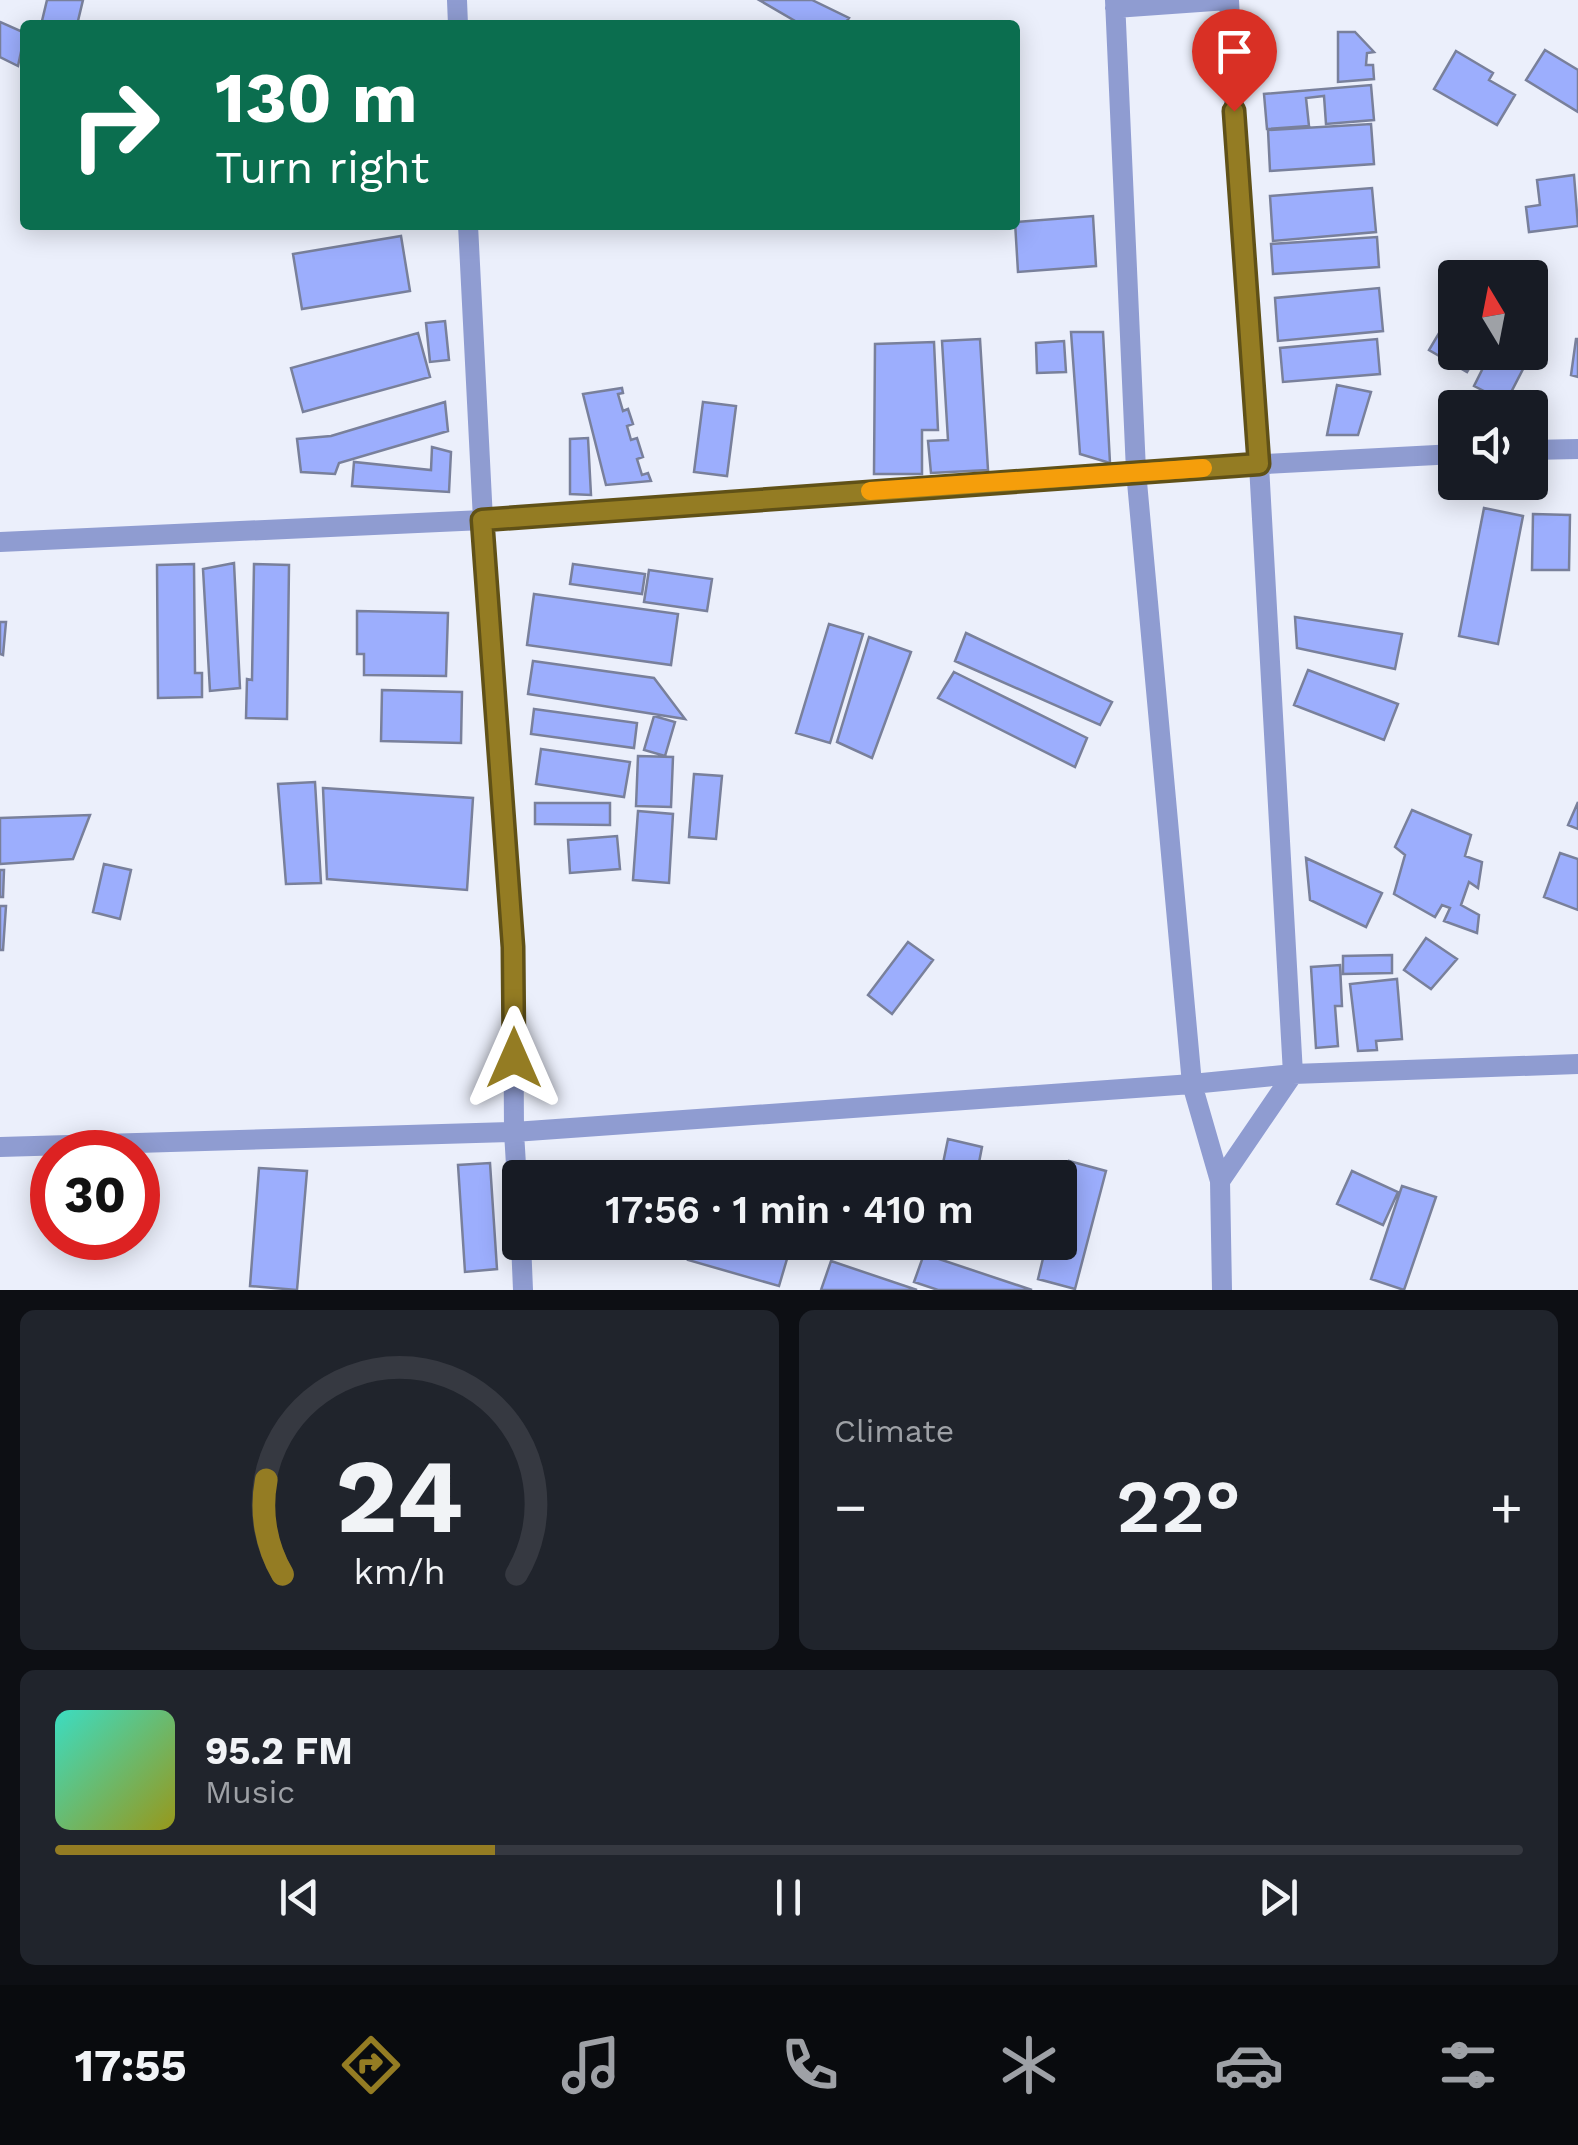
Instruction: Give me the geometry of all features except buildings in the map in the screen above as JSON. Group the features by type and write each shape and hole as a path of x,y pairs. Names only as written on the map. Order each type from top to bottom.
{"street":[{"path":"1220,1182 1292,1074 1259,464 1228,0 1115,4 1136,471 1192,1084 1220,1182 1222,1290"},
{"path":"468,230 482,520 513,947 516,1160"},
{"path":"1548,450 1578,449"},
{"path":"0,542 482,520 1136,471 1438,455"},
{"path":"0,1146 514,1132 1292,1074 1578,1064"},
{"path":"522,1260 523,1290"}],"slow traffic":[{"path":"870,491 1203,468"}],"route":[{"path":"514,1058 513,947 482,520 1259,464 1234,111"}]}
